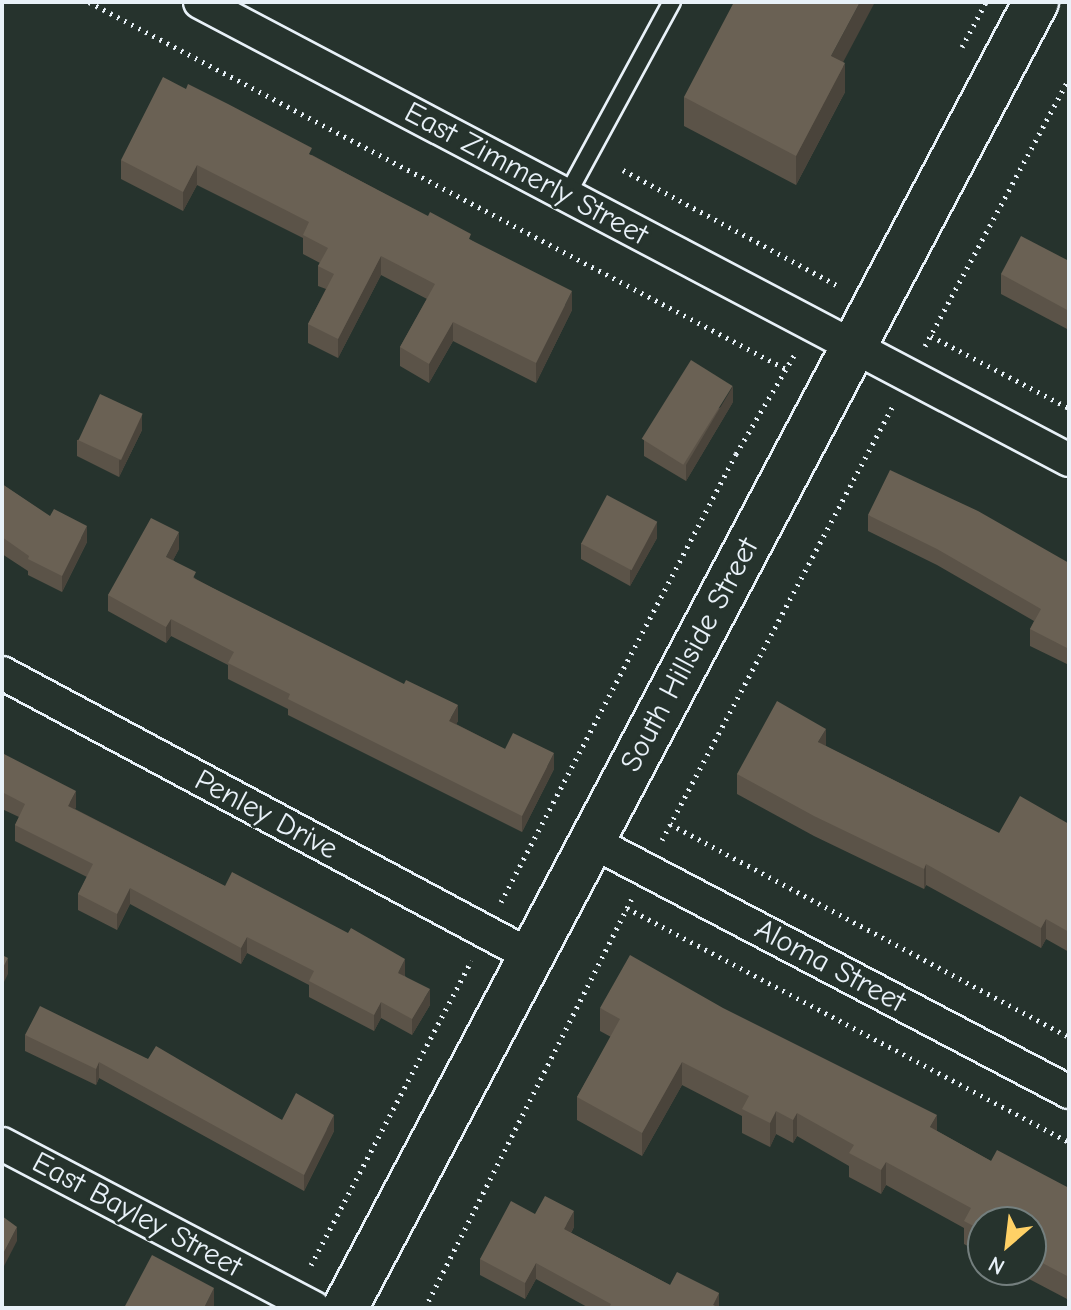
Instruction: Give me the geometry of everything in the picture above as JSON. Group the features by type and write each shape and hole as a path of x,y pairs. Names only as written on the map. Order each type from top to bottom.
{"main road":[{"name":"South Hillside Street","path":"345,1308 1036,2"}],"street":[{"name":"East Zimmerly Street","path":"200,2 1069,460"},
{"name":"Penley Drive","path":"2,673 531,956"},
{"name":"Aloma Street","path":"591,841 1069,1092"},
{"name":"East Bayley Street","path":"2,1144 314,1308"}],"lane":[{"path":"567,195 672,2"}],"path":[{"path":"89,2 786,369"},
{"path":"958,56 986,2"},
{"path":"425,1308 670,824 1069,79"},
{"path":"623,170 837,285"},
{"path":"311,1265 736,454 843,274"},
{"path":"931,336 1069,408"},
{"path":"670,824 1069,1037"},
{"path":"627,908 1069,1142"}],"building":[{"path":"734,2 860,2 831,56 845,63 796,156 684,97"},
{"path":"163,77 186,89 188,84 228,104 312,148 309,154 428,216 430,212 471,234 469,239 572,291 536,363 453,322 429,364 400,347 435,284 381,256 338,339 308,324 334,274 318,266 328,248 303,235 309,222 197,165 183,192 121,160"},
{"path":"1021,236 1069,261 1069,311 1001,274"},
{"path":"691,360 733,386 683,465 642,439"},
{"path":"100,394 143,414 121,460 78,440"},
{"path":"890,470 978,511 1069,563 1069,649 1030,629 1041,609 937,549 868,515"},
{"path":"2,484 50,516 54,509 87,526 62,576 28,559 29,556 2,537"},
{"path":"607,495 657,522 632,570 581,544"},
{"path":"151,518 179,532 166,557 196,572 193,578 404,684 406,680 458,705 449,721 505,749 513,733 554,753 522,816 288,699 290,694 228,663 234,652 171,619 166,627 108,595"},
{"path":"777,701 826,729 818,742 999,833 1020,796 1069,824 1069,932 1046,919 1041,928 926,864 924,869 814,816 737,774"},
{"path":"2,753 76,791 68,806 225,886 232,872 348,933 351,928 405,959 398,973 430,989 412,1019 381,1002 374,1015 309,981 314,971 247,937 241,948 130,888 117,914 78,894 93,864 15,825 25,804 2,792"},
{"path":"2,955 8,958 2,970"},
{"path":"630,955 723,1008 937,1115 930,1127 991,1161 997,1150 1069,1188 1069,1277 1047,1265 1047,1206 967,1206 886,1162 881,1170 849,1153 854,1145 797,1113 793,1120 776,1111 770,1123 742,1109 749,1096 682,1062 642,1133 577,1097 620,1019 600,1008"},
{"path":"40,1006 148,1059 156,1046 282,1120 296,1093 334,1115 304,1175 99,1062 96,1069 25,1035"},
{"path":"545,1196 574,1211 564,1229 670,1285 677,1272 719,1293 713,1305 719,1308 609,1308 611,1304 536,1263 525,1283 480,1259 511,1201 535,1214"},
{"path":"2,1216 17,1227 2,1256"},
{"path":"152,1255 214,1288 204,1308 124,1308"}]}
